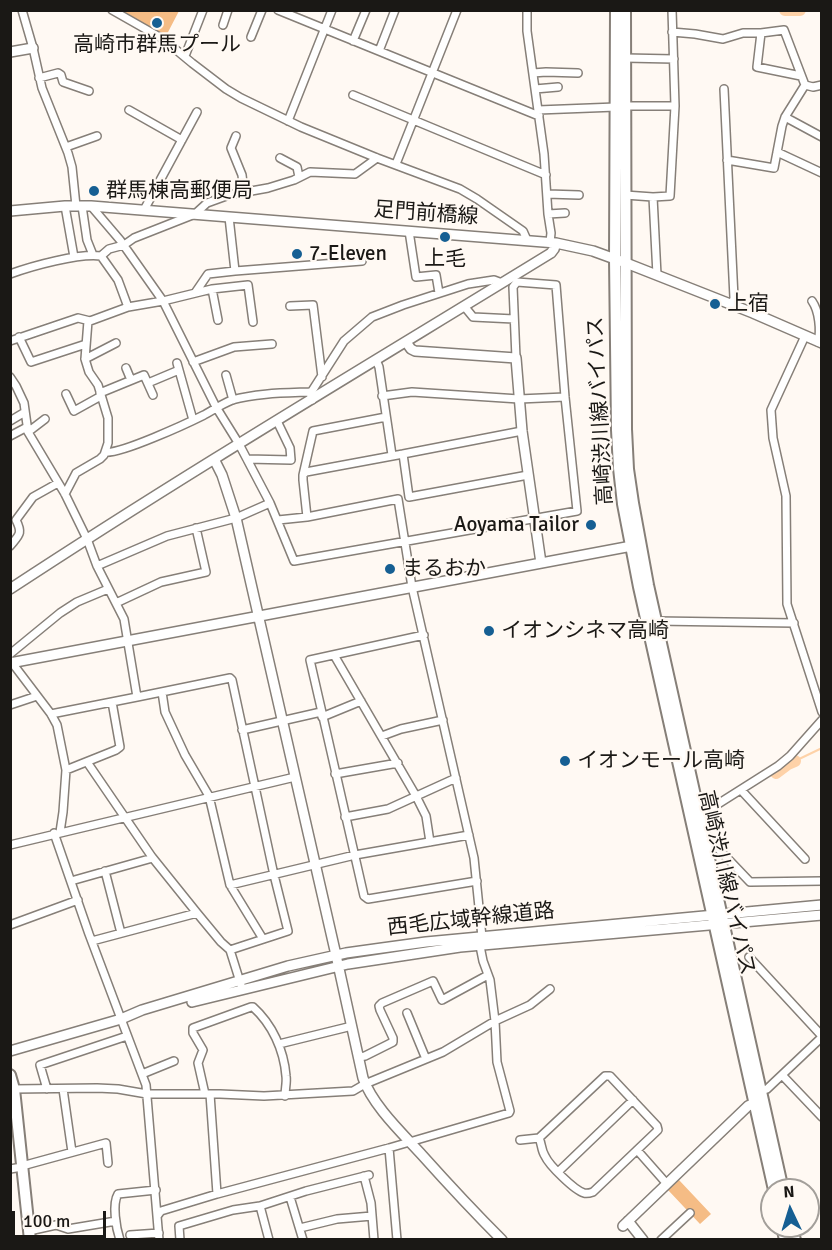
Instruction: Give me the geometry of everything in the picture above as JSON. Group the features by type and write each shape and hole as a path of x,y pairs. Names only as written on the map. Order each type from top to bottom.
{"main road":[{"name":"高崎渋川線バイパス","path":"616,10 627,263 626,429 635,545 718,920 771,1178"},
{"name":"高崎渋川線バイパス","path":"626,10 615,259 619,458 623,504 656,621 704,840 718,920 780,1178"},
{"path":"10,1074 14,1089 13,1105 30,1235"}],"street":[{"path":"22,10 39,78 72,167 83,206 87,240 93,255"},
{"path":"111,10 160,36 226,89 250,103 377,158 452,186 470,195 523,231 527,240"},
{"path":"185,56 203,10"},
{"path":"223,25 228,10"},
{"path":"251,37 262,10"},
{"path":"278,10 539,113 620,106 675,106"},
{"path":"288,121 332,10"},
{"path":"353,41 366,10"},
{"path":"379,51 395,10"},
{"path":"396,164 457,10"},
{"path":"10,589 277,421 311,396 406,342 554,249 548,214 539,113 527,31 527,10"},
{"path":"625,195 670,196 675,106 672,10"},
{"path":"672,32 723,39 743,33 784,30 805,85"},
{"path":"761,33 757,67 801,75"},
{"path":"10,52 33,48"},
{"path":"625,58 674,59"},
{"path":"39,78 58,73 63,82 89,91"},
{"path":"533,73 578,74"},
{"path":"805,85 813,87 822,85"},
{"path":"727,160 774,168 785,117 805,85"},
{"path":"535,89 558,87"},
{"path":"724,89 734,298 732,304"},
{"path":"353,96 546,176"},
{"path":"129,110 182,140"},
{"path":"144,210 197,112"},
{"path":"785,117 822,137"},
{"path":"66,147 97,136"},
{"path":"236,136 231,148 242,175 244,192"},
{"path":"777,153 822,173"},
{"path":"280,158 297,167 299,177"},
{"path":"10,274 74,257 101,256 110,249 124,245 134,238 195,214 207,203 229,195 268,188 310,172 355,174 377,158"},
{"path":"547,194 579,195"},
{"path":"653,197 657,275"},
{"path":"65,206 74,257"},
{"path":"83,206 124,245 163,301 216,407 239,444 270,503 294,561 534,517 577,511 556,285 517,282 513,286 522,431 534,517 541,563"},
{"name":"足門前橋線","path":"10,211 83,206 553,243 593,251 627,263 732,304 820,343"},
{"path":"548,214 565,213"},
{"path":"229,217 235,271"},
{"path":"409,231 416,277 436,275 439,293"},
{"path":"101,256 118,280 128,307"},
{"path":"195,293 208,274 362,261"},
{"path":"311,396 344,341 372,317 478,282 494,280 502,283"},
{"path":"10,340 78,318 90,321 128,307 212,289 248,285 253,322"},
{"path":"212,289 218,320"},
{"path":"812,301 816,306 820,343"},
{"path":"290,306 313,305 322,377"},
{"path":"464,306 473,317 514,319"},
{"path":"65,494 75,473 100,459 108,443 108,418 98,385 89,372 85,359 88,321"},
{"path":"805,336 771,410 773,438 786,496 787,604 822,712"},
{"path":"19,337 32,362 86,344"},
{"path":"406,342 415,351 516,358"},
{"path":"85,359 116,344"},
{"path":"193,362 234,346 272,344"},
{"path":"376,360 392,455"},
{"path":"148,383 178,366 193,420"},
{"path":"126,368 131,380"},
{"path":"66,394 74,411 101,394 144,375 153,395"},
{"path":"226,375 234,400"},
{"path":"10,377 24,403 27,430 65,494 108,590 124,619 137,697"},
{"path":"382,396 412,392 519,399 565,397"},
{"path":"105,452 111,453 138,444 234,400 267,394 311,396"},
{"path":"10,421 25,412"},
{"path":"307,517 303,475 313,430 386,417"},
{"path":"10,436 27,430 45,419"},
{"path":"247,459 291,460 290,448 277,421"},
{"path":"303,475 309,470 522,431"},
{"path":"403,454 410,497 528,475"},
{"path":"214,459 222,475 236,518 365,1084 390,1119 501,1239"},
{"path":"10,546 21,533 13,520 33,497 58,483"},
{"path":"158,1215 161,1211 217,1194 389,1148 510,1111 497,1062 495,1021 488,975 483,961 474,858 412,587 398,500 307,517 278,520"},
{"path":"97,566 167,536 236,518 270,503"},
{"path":"116,603 161,582 206,572 196,528"},
{"path":"11,660 127,642 635,545"},
{"path":"11,660 60,613 77,602 108,590"},
{"path":"656,621 794,623"},
{"path":"424,635 310,660 364,896 368,899 477,881"},
{"path":"334,655 416,796 426,816 430,842"},
{"path":"11,660 57,724 66,770 63,812 57,833 92,941 146,1085 159,1236 130,1235"},
{"path":"51,714 230,678 232,680 288,931 230,950"},
{"path":"162,692 165,712 209,796 230,885 263,939"},
{"path":"10,705 37,696"},
{"path":"242,730 322,715 361,701"},
{"path":"66,770 120,747 112,702"},
{"path":"382,736 401,729 443,720"},
{"path":"699,816 782,762 822,720"},
{"path":"87,762 152,857 230,950 242,986"},
{"path":"335,774 398,763"},
{"path":"10,844 295,777"},
{"path":"345,816 388,809 456,778"},
{"path":"741,790 805,859"},
{"path":"230,885 355,855 469,835"},
{"path":"704,840 709,839 750,882 822,881"},
{"path":"71,881 149,860 152,857"},
{"path":"105,871 121,933"},
{"path":"10,925 78,900"},
{"name":"西毛広域幹線道路","path":"718,920 822,905"},
{"path":"92,941 197,913"},
{"name":"西毛広域幹線道路","path":"242,986 288,966 336,955 426,942 481,941 718,920 822,915"},
{"name":"西毛広域幹線道路","path":"10,1051 242,986 481,941"},
{"path":"749,957 822,1037 767,1089 761,1091"},
{"path":"359,1057 366,1056 393,1042 379,1006 382,1003 433,981 442,1000 488,975"},
{"path":"14,1089 118,1089 147,1094 285,1096 353,1091 443,1052 495,1021 530,1005 550,989"},
{"path":"217,1194 208,1094 198,1063 203,1050 193,1033 193,1028 253,1007 263,1016 279,1044 286,1076 285,1096"},
{"path":"406,1014 426,1059"},
{"path":"279,1044 352,1026"},
{"path":"47,1089 40,1065 127,1036"},
{"path":"142,1074 174,1061"},
{"path":"782,1075 822,1117"},
{"path":"520,1140 539,1138 605,1076 610,1076 657,1126 658,1130 593,1192 589,1193 577,1189 546,1159 539,1138"},
{"path":"63,1089 72,1152"},
{"path":"558,1172 633,1100"},
{"path":"643,1239 626,1223 748,1106 755,1103"},
{"path":"10,1169 106,1143 108,1163"},
{"path":"389,1148 397,1239"},
{"path":"637,1150 667,1184"},
{"path":"180,1239 179,1226 366,1176 374,1239"},
{"path":"120,1239 116,1221 118,1194 156,1190"},
{"path":"290,1197 303,1239"},
{"path":"260,1206 268,1239"},
{"path":"661,1239 690,1212"},
{"path":"300,1228 337,1219 372,1216"},
{"path":"30,1235 56,1225 68,1229 116,1221"}],"shaded area":[{"name":"高崎市群馬プール","path":"123,10 179,11 166,36"},
{"path":"679,1180 711,1214 700,1224 668,1190"}],"waterway":[{"path":"785,10 800,10"},
{"path":"795,761 822,748"},
{"path":"776,773 795,761"}],"place":[{"name":"高崎市群馬プール","path":"157,23"},
{"name":"群馬棟高郵便局","path":"94,191"},
{"name":"上毛","path":"445,237"},
{"name":"7-Eleven","path":"297,254"},
{"name":"上宿","path":"715,304"},
{"name":"Aoyama Tailor","path":"591,525"},
{"name":"まるおか","path":"390,569"},
{"name":"イオンシネマ高崎","path":"489,631"},
{"name":"イオンモール高崎","path":"565,761"}]}
